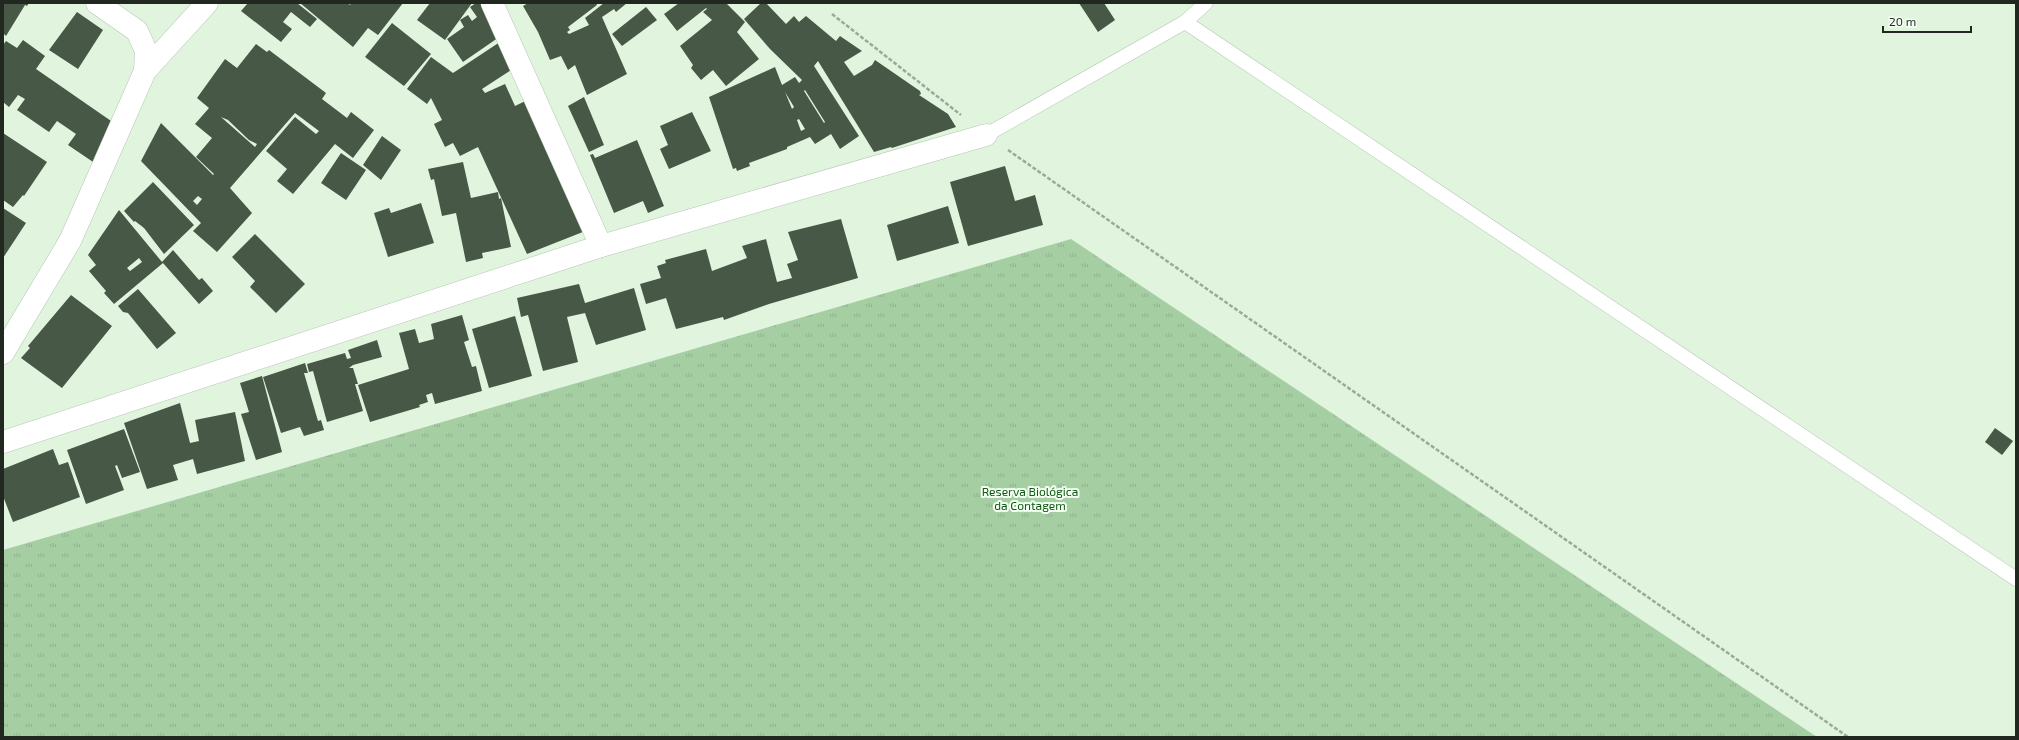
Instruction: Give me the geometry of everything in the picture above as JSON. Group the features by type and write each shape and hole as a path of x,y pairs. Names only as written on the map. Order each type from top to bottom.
{"street":[{"path":"97,3 137,31 146,51 145,71"},
{"path":"3,353 70,241 145,71 207,3"},
{"path":"492,3 602,246"},
{"path":"3,442 602,246 986,135"}],"lane":[{"path":"986,135 1185,22 1206,3"},
{"path":"1185,22 2016,579"}],"path":[{"path":"832,14 986,135 1848,737"}],"green space":[{"name":"Reserva Biológica da Contagem","path":"1071,239 1817,737 3,737 3,550"}],"building":[{"path":"3,3 29,3 27,6 25,5 6,36 4,34 3,36"},
{"path":"248,3 297,3 317,19 310,27 291,12 283,22 292,29 281,42 241,11"},
{"path":"300,3 348,3 350,5 351,3 403,3 378,35 368,28 353,47"},
{"path":"430,3 472,3 445,40 417,20"},
{"path":"476,3 489,3 508,31 463,62 447,39 464,27 460,20 468,15 472,21 477,17 470,7"},
{"path":"528,3 596,3 597,5 568,27 570,30 567,32 569,34 589,25 585,18 604,3 627,3 616,12 614,9 602,17 627,74 587,95 575,65 568,70 561,56 550,60 538,32 523,6"},
{"path":"679,3 726,3 745,22 737,32 759,59 726,86 713,70 701,80 691,68 693,65 680,46 712,20 703,12 707,9 706,8 677,31 664,14"},
{"path":"761,3 766,3 786,24 794,16 799,22 806,16 836,41 840,36 862,51 844,62 854,76 872,65 875,60 920,91 921,94 919,95 948,114 956,127 892,148 874,152 818,61 814,66 859,136 840,149 831,134 815,144 810,137 787,147 787,149 749,163 750,166 737,171 736,168 733,169 709,97 775,67 782,85 795,77 799,83 802,80 770,49 744,19","holes":["805,90 825,122 824,123 804,91","785,92 794,107 792,109","799,119 805,129 801,131 797,120"]},
{"path":"1079,3 1104,3 1115,20 1098,32"},
{"path":"646,7 657,20 622,46 612,34"},
{"path":"77,12 103,30 78,69 49,50"},
{"path":"392,23 431,54 404,86 365,57"},
{"path":"509,36 525,61 482,89 485,93 505,84 515,106 540,94 593,228 527,254 478,147 460,156 453,143 445,147 434,124 442,120 431,98 427,104 407,89 431,57 453,73"},
{"path":"23,40 45,56 36,69 114,123 96,164 68,145 76,134 57,121 49,132 17,110 25,99 18,95 9,107 3,102 3,45 6,41 17,48"},
{"path":"256,44 267,52 269,50 326,93 322,99 347,118 351,112 374,130 353,158 335,144 293,194 277,181 287,169 266,151 295,117 316,134 319,131 295,113 230,188 252,213 217,252 193,231 201,223 141,161 161,123 213,175 214,174 196,157 212,138 195,124 209,108 197,98 225,59 237,68","holes":["221,117 228,120 249,140 257,144 255,147","198,196 202,199 197,205 193,201"]},
{"path":"584,97 604,145 589,152 568,106"},
{"path":"692,112 711,151 669,169 660,149 668,145 660,126"},
{"path":"3,133 47,162 24,196 23,195 13,207 3,200"},
{"path":"382,136 401,150 381,180 363,165"},
{"path":"637,140 664,206 648,213 643,201 614,213 590,155 593,154 595,158"},
{"path":"341,153 366,170 346,200 321,183"},
{"path":"463,162 471,198 498,192 499,199 501,198 511,247 482,253 483,258 466,262 456,213 442,216 434,179 431,180 428,169"},
{"path":"1005,166 1015,201 1035,195 1043,225 968,246 950,182"},
{"path":"153,182 194,225 164,254 144,228 135,221 134,222 124,211"},
{"path":"421,203 434,243 388,257 374,213 389,208 391,213"},
{"path":"948,206 959,243 897,261 887,225"},
{"path":"3,208 26,223 3,258"},
{"path":"119,210 162,262 173,250 199,280 202,278 213,291 199,304 163,263 114,304 104,293 106,291 89,271 96,265 88,255","holes":["139,258 142,262 130,271 127,268"]},
{"path":"841,219 858,278 769,304 724,320 723,317 676,329 666,298 646,304 640,284 661,278 657,266 666,263 665,260 706,249 712,271 747,258 742,246 766,239 777,282 792,278 787,264 798,260 788,232"},
{"path":"255,234 305,284 276,313 250,287 255,281 232,257"},
{"path":"579,284 585,303 634,288 646,330 596,345 585,313 567,317 578,362 543,371 528,315 521,317 517,298"},
{"path":"138,289 176,333 157,349 128,313 123,312 118,306"},
{"path":"71,295 112,326 62,388 21,358 30,348 28,346"},
{"path":"462,315 469,340 464,342 472,367 476,366 482,391 435,404 432,393 426,395 428,402 419,405 420,407 370,422 358,385 409,369 399,333 415,329 419,343 434,339 431,324"},
{"path":"515,316 532,376 489,388 472,329"},
{"path":"377,340 382,357 353,365 349,368 353,368 358,384 355,384 363,411 327,422 313,371 309,372 307,364 345,353 347,359 351,358 348,350"},
{"path":"305,363 308,373 304,373 318,421 321,420 324,430 304,436 300,427 281,433 263,377"},
{"path":"262,376 282,452 256,460 241,414 249,412 240,383"},
{"path":"180,403 190,443 199,441 195,420 235,412 245,461 197,474 193,459 173,465 178,480 147,489 124,423"},
{"path":"1995,428 2013,441 2002,455 1985,442"},
{"path":"124,429 140,472 122,478 117,465 115,466 124,490 86,504 67,450"},
{"path":"53,449 59,465 68,462 80,497 13,522 3,496 3,469"}]}
